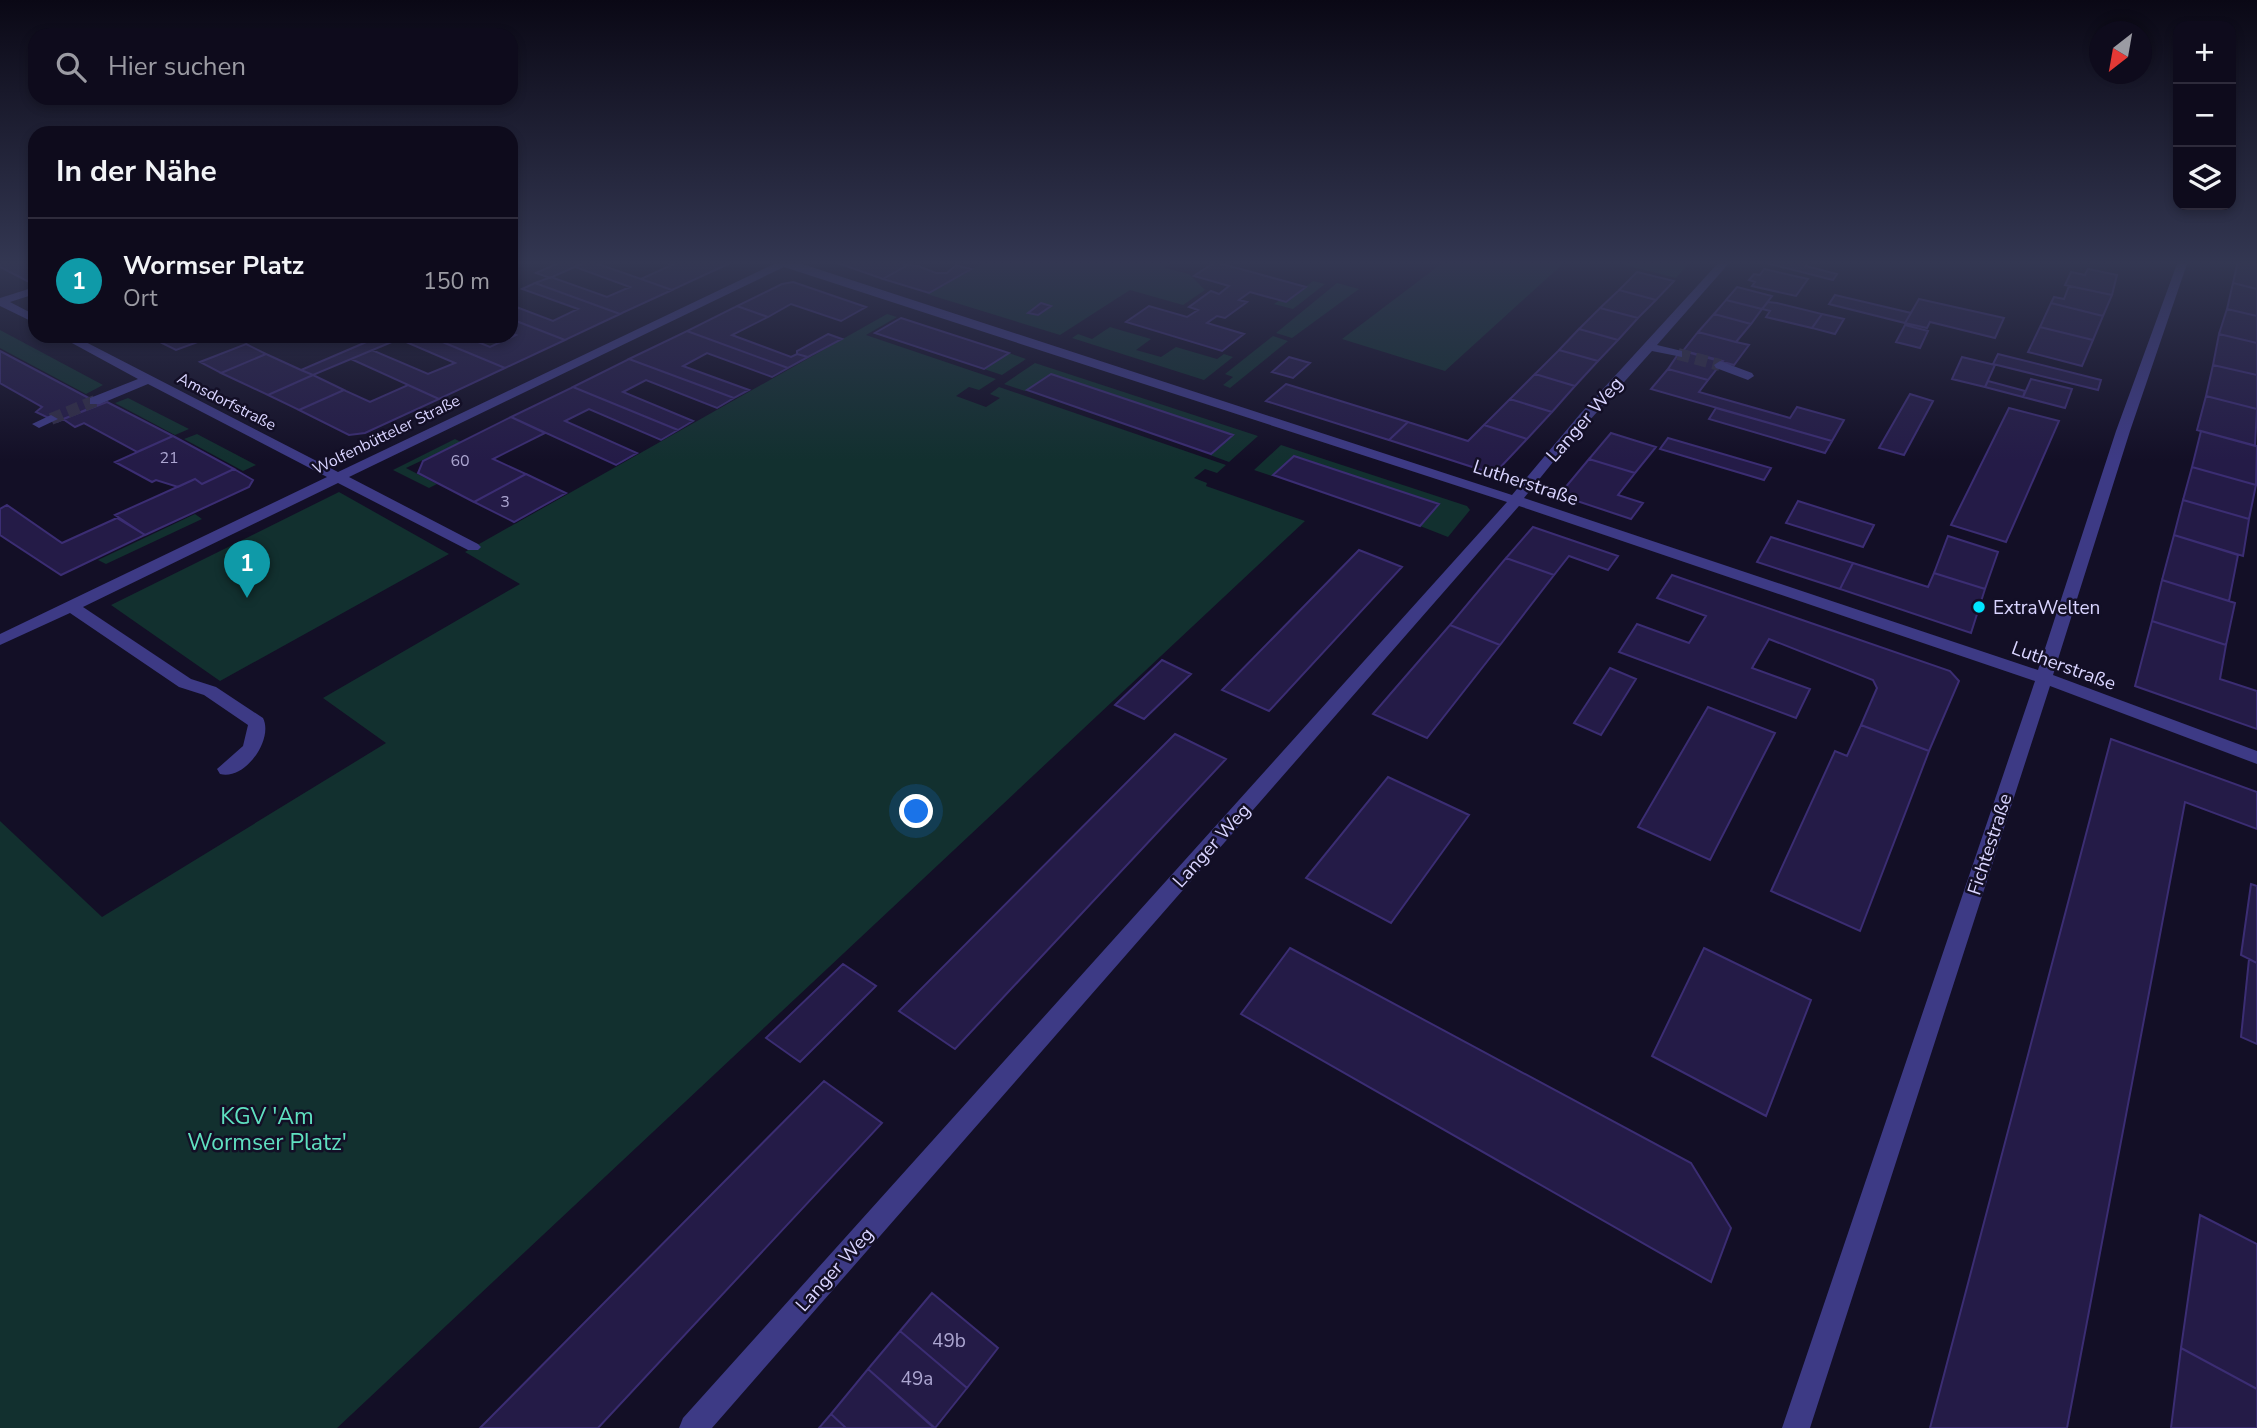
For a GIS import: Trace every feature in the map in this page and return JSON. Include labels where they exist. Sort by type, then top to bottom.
[{"type":"street","name":"Wolfenbütteler Straße","points":[[0,640],[647,328]]},
{"type":"street","name":"Lutherstraße","points":[[985,328],[1515,500],[2044,678],[2257,758]]},
{"type":"street","name":"Langer Weg","points":[[693,1428],[1665,328]]},
{"type":"street","name":"Fichtestraße","points":[[1796,1428],[2123,431],[2159,328]]},
{"type":"street","name":"Amsdorfstraße","points":[[79,343],[473,547]]},
{"type":"street","points":[[1648,346],[1678,354]]},
{"type":"street","points":[[1720,365],[1748,376]]},
{"type":"street","points":[[95,401],[148,379]]},
{"type":"street","points":[[71,606],[185,683],[210,691],[257,722],[258,738],[245,756],[226,769]]},
{"type":"green space","name":"KGV 'Am Wormser Platz'","points":[[863,328],[879,328],[866,335],[996,379],[979,390],[969,387],[956,396],[986,407],[1000,398],[990,394],[999,387],[1226,465],[1217,473],[1205,469],[1194,478],[1207,483],[1206,486],[1305,521],[337,1428],[0,1428],[0,821],[102,917],[386,743],[323,698],[520,584],[465,552]]},
{"type":"green space","points":[[1036,328],[1071,328],[1060,335]]},
{"type":"green space","points":[[1112,328],[1151,339],[1136,350],[1161,357],[1176,347],[1217,359],[1224,354],[1233,357],[1204,380],[1072,338],[1078,334],[1092,339]]},
{"type":"green space","points":[[1283,328],[1306,328],[1292,338],[1276,333]]},
{"type":"green space","points":[[1357,328],[1493,328],[1445,371],[1342,339]]},
{"type":"green space","points":[[0,330],[103,385],[86,394],[0,348]]},
{"type":"green space","points":[[1273,336],[1288,341],[1230,388],[1223,385],[1233,377],[1225,374]]},
{"type":"green space","points":[[1009,353],[1026,359],[1002,375],[984,369]]},
{"type":"green space","points":[[1035,363],[1258,436],[1229,462],[1210,455],[1232,435],[1051,374],[1025,391],[1004,384]]},
{"type":"green space","points":[[128,398],[189,429],[175,435],[115,403]]},
{"type":"green space","points":[[197,434],[256,465],[243,471],[184,439]]},
{"type":"green space","points":[[455,439],[461,442],[406,468],[437,484],[429,488],[393,470]]},
{"type":"green space","points":[[1281,445],[1467,506],[1470,510],[1448,537],[1420,526],[1438,504],[1294,456],[1272,476],[1254,470]]},
{"type":"green space","points":[[339,492],[449,554],[220,681],[111,605]]},
{"type":"green space","points":[[195,514],[202,519],[106,564],[98,560]]},
{"type":"building","points":[[518,328],[533,328],[565,340],[505,368],[445,343],[480,343],[490,347],[499,343],[518,343]]},
{"type":"building","points":[[533,328],[591,328],[565,340]]},
{"type":"building","points":[[694,328],[747,328],[732,335],[791,357],[797,354],[808,357],[788,368],[687,331]]},
{"type":"building","points":[[884,328],[931,328],[1009,353],[984,369],[875,333]]},
{"type":"building","points":[[1145,328],[1223,328],[1244,334],[1222,351]]},
{"type":"building","points":[[1580,328],[1629,328],[1618,340]]},
{"type":"building","points":[[1702,328],[1748,328],[1736,342],[1698,332]]},
{"type":"building","points":[[1812,328],[1839,328],[1835,334]]},
{"type":"building","points":[[1904,328],[1928,331],[1920,348],[1896,342]]},
{"type":"building","points":[[1953,328],[2000,328],[1995,338]]},
{"type":"building","points":[[2040,328],[2093,340],[2082,366],[2028,352]]},
{"type":"building","points":[[2043,328],[2098,328],[2093,340]]},
{"type":"building","points":[[2221,328],[2257,328],[2257,343],[2219,334]]},
{"type":"building","points":[[1579,329],[1618,340],[1598,361],[1559,350]]},
{"type":"building","points":[[687,331],[788,368],[772,377],[707,353],[683,366],[749,390],[734,398],[629,359]]},
{"type":"building","points":[[1698,332],[1749,345],[1734,365],[1683,351]]},
{"type":"building","points":[[828,334],[842,339],[808,357],[797,354],[797,351]]},
{"type":"building","points":[[2219,334],[2257,343],[2257,375],[2213,365]]},
{"type":"building","points":[[162,343],[195,343],[176,350]]},
{"type":"building","points":[[364,343],[389,343],[313,375],[301,370]]},
{"type":"building","points":[[408,343],[445,343],[505,368],[439,399],[351,359],[372,350],[428,374],[455,363]]},
{"type":"building","points":[[246,344],[266,354],[221,373],[200,362]]},
{"type":"building","points":[[1559,350],[1598,361],[1575,386],[1535,374]]},
{"type":"building","points":[[1681,350],[1723,361],[1708,380],[1668,369]]},
{"type":"building","points":[[0,351],[100,404],[57,422],[36,412],[42,407],[0,383]]},
{"type":"building","points":[[266,354],[313,375],[268,395],[221,373]]},
{"type":"building","points":[[1998,354],[2101,380],[2098,390],[1993,364]]},
{"type":"building","points":[[1289,357],[1310,363],[1293,378],[1272,372]]},
{"type":"building","points":[[1962,357],[1995,365],[1985,387],[1952,379]]},
{"type":"building","points":[[629,359],[734,398],[717,408],[646,380],[623,392],[693,421],[678,430],[573,387]]},
{"type":"building","points":[[2213,365],[2257,375],[2257,409],[2206,396]]},
{"type":"building","points":[[1668,369],[1708,380],[1699,392],[1790,418],[1797,407],[1844,420],[1832,441],[1651,389]]},
{"type":"building","points":[[1051,374],[1233,435],[1211,454],[1027,390]]},
{"type":"building","points":[[1535,374],[1575,386],[1552,412],[1510,399]]},
{"type":"building","points":[[313,375],[344,390],[299,410],[268,395]]},
{"type":"building","points":[[2031,379],[2072,389],[2065,408],[2023,397]]},
{"type":"building","points":[[1988,381],[2025,391],[2023,397],[1985,387]]},
{"type":"building","points":[[1286,384],[1408,422],[1389,440],[1266,401]]},
{"type":"building","points":[[408,385],[439,399],[365,433],[349,435],[299,410],[344,390],[370,402]]},
{"type":"building","points":[[573,387],[678,430],[661,440],[589,409],[565,421],[637,453],[616,465],[511,417]]},
{"type":"building","points":[[1910,394],[1933,401],[1904,455],[1879,448]]},
{"type":"building","points":[[2206,396],[2257,409],[2255,446],[2197,430]]},
{"type":"building","points":[[1510,399],[1552,412],[1527,439],[1484,425]]},
{"type":"building","points":[[107,402],[173,436],[137,452],[84,423],[75,427],[63,419]]},
{"type":"building","points":[[1716,408],[1832,441],[1825,453],[1709,419]]},
{"type":"building","points":[[2009,408],[2059,421],[2006,542],[1951,525]]},
{"type":"building","points":[[511,417],[545,433],[493,459],[526,474],[474,502],[418,473],[423,461]]},
{"type":"building","points":[[1408,422],[1468,441],[1484,425],[1527,439],[1494,474],[1389,440]]},
{"type":"building","points":[[2201,431],[2257,446],[2256,485],[2192,467]]},
{"type":"building","points":[[1611,433],[1656,447],[1635,473],[1589,459]]},
{"type":"building","points":[[173,436],[234,469],[202,484],[195,479],[178,487],[156,480],[152,482],[115,462]]},
{"type":"building","points":[[1668,438],[1771,468],[1764,480],[1660,449]]},
{"type":"building","points":[[1294,456],[1439,504],[1420,526],[1273,475]]},
{"type":"building","points":[[1589,459],[1635,473],[1618,495],[1643,503],[1631,519],[1559,495]]},
{"type":"building","points":[[2192,467],[2256,485],[2249,519],[2183,500]]},
{"type":"building","points":[[234,469],[253,480],[249,487],[145,535],[115,515],[195,479],[202,484]]},
{"type":"building","points":[[526,474],[566,493],[514,522],[474,502]]},
{"type":"building","points":[[2183,500],[2249,519],[2243,556],[2174,535]]},
{"type":"building","points":[[1798,501],[1874,525],[1863,547],[1786,523]]},
{"type":"building","points":[[7,505],[62,543],[117,518],[145,535],[61,575],[0,535],[0,509]]},
{"type":"building","points":[[1533,527],[1618,556],[1608,570],[1569,556],[1554,575],[1506,558]]},
{"type":"building","points":[[2174,535],[2238,555],[2229,601],[2162,580]]},
{"type":"building","points":[[1948,536],[1998,552],[1985,589],[1934,573]]},
{"type":"building","points":[[1771,537],[1853,563],[1840,589],[1757,562]]},
{"type":"building","points":[[1359,550],[1402,567],[1269,711],[1222,690]]},
{"type":"building","points":[[1506,558],[1554,575],[1500,645],[1450,625]]},
{"type":"building","points":[[1853,563],[1928,587],[1934,573],[1985,589],[1971,633],[1840,589]]},
{"type":"building","points":[[1672,575],[1950,671],[1959,681],[1929,751],[1861,725],[1877,688],[1873,680],[1769,639],[1752,668],[1810,689],[1796,718],[1619,652],[1637,624],[1689,643],[1706,616],[1657,598]]},
{"type":"building","points":[[2162,580],[2235,603],[2226,645],[2152,621]]},
{"type":"building","points":[[2152,621],[2226,645],[2220,679],[2257,691],[2257,729],[2135,686]]},
{"type":"building","points":[[1450,625],[1500,645],[1427,738],[1373,714]]},
{"type":"building","points":[[1162,660],[1191,674],[1144,719],[1115,705]]},
{"type":"building","points":[[1610,668],[1636,679],[1601,735],[1574,723]]},
{"type":"building","points":[[1708,707],[1775,733],[1710,860],[1638,827]]},
{"type":"building","points":[[1861,725],[1929,751],[1860,931],[1771,891],[1835,751],[1847,756]]},
{"type":"building","points":[[1175,734],[1226,759],[955,1049],[899,1011]]},
{"type":"building","points":[[2111,739],[2257,792],[2257,829],[2185,802],[2067,1428],[1930,1428]]},
{"type":"building","points":[[1388,777],[1469,815],[1391,923],[1306,878]]},
{"type":"building","points":[[2251,884],[2257,886],[2257,963],[2241,955]]},
{"type":"building","points":[[1290,948],[1691,1163],[1731,1228],[1711,1282],[1241,1014]]},
{"type":"building","points":[[1704,948],[1811,1000],[1766,1116],[1652,1056]]},
{"type":"building","points":[[2249,959],[2257,963],[2257,1044],[2241,1037]]},
{"type":"building","points":[[843,964],[876,986],[800,1062],[766,1038]]},
{"type":"building","points":[[824,1081],[882,1123],[598,1428],[480,1428]]},
{"type":"building","points":[[2200,1215],[2257,1244],[2257,1389],[2181,1348]]},
{"type":"building","points":[[932,1293],[998,1348],[967,1388],[900,1331]]},
{"type":"building","points":[[900,1331],[967,1388],[935,1428],[868,1369]]},
{"type":"building","points":[[2181,1348],[2257,1389],[2257,1428],[2171,1428]]},
{"type":"building","points":[[868,1369],[934,1428],[846,1428],[831,1414]]},
{"type":"building","points":[[831,1414],[846,1428],[819,1428]]},
{"type":"tunnel","points":[[1678,354],[1720,365]]},
{"type":"tunnel","points":[[51,419],[95,401]]},
{"type":"place","name":"Wormser Platz","points":[[247,598]]},
{"type":"place","name":"ExtraWelten","points":[[1979,607]]}]
